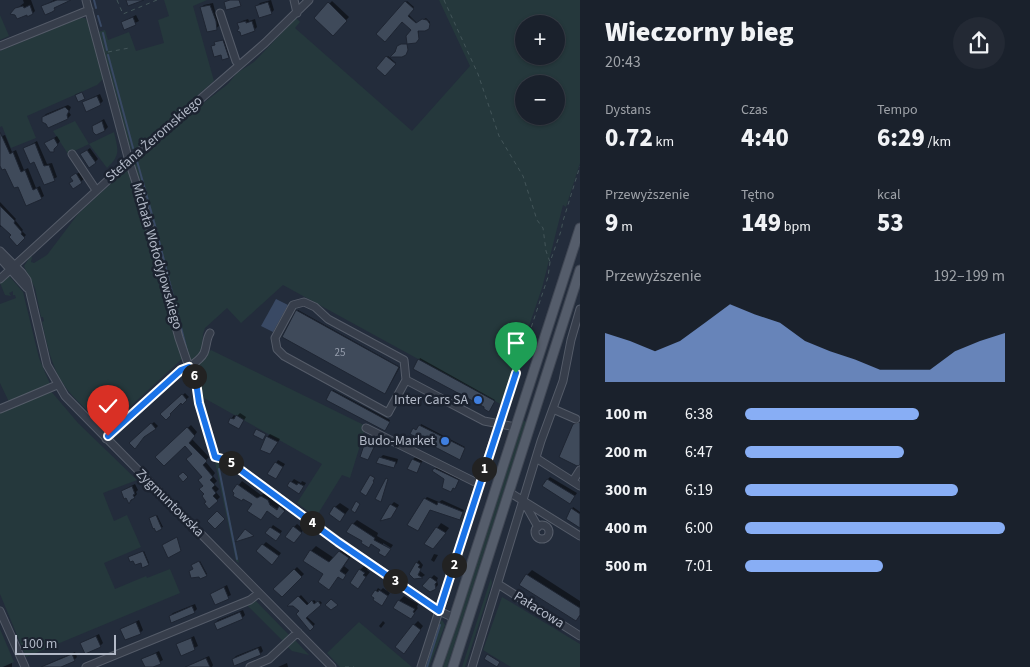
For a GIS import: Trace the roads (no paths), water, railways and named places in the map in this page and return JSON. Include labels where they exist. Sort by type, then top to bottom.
[{"type":"main road","points":[[437,667],[580,228]]},
{"type":"main road","points":[[453,667],[580,270]]},
{"type":"street","name":"Michała Wołodyjowskiego","points":[[86,0],[128,161],[144,207],[180,338],[196,382],[199,403],[215,457],[227,460],[336,545],[439,611]]},
{"type":"street","points":[[294,0],[296,13]]},
{"type":"street","name":"Stefana Żeromskiego","points":[[0,279],[128,161],[240,65],[309,0]]},
{"type":"street","points":[[0,46],[89,10]]},
{"type":"street","points":[[220,13],[236,61],[240,65]]},
{"type":"street","points":[[72,154],[96,190]]},
{"type":"street","points":[[0,251],[13,267]]},
{"type":"street","points":[[0,258],[13,267]]},
{"type":"street","name":"Zygmuntowska","points":[[13,267],[25,276],[44,354],[57,385],[65,396],[332,667]]},
{"type":"street","points":[[308,302],[328,319],[404,360],[406,380],[388,413],[284,356],[277,349],[275,338],[293,305],[308,302]]},
{"type":"street","points":[[472,667],[536,458],[563,381],[571,340],[580,309]]},
{"type":"street","points":[[106,439],[181,370],[200,359],[210,333]]},
{"type":"street","points":[[406,380],[484,421],[516,427]]},
{"type":"street","points":[[0,409],[57,385]]},
{"type":"street","points":[[553,409],[576,419]]},
{"type":"street","points":[[421,667],[499,424]]},
{"type":"street","points":[[366,428],[479,484]]},
{"type":"street","points":[[536,458],[580,486]]},
{"type":"street","points":[[573,481],[580,470]]},
{"type":"street","points":[[509,492],[580,536]]},
{"type":"street","points":[[524,501],[538,527]]},
{"type":"street","name":"Pałacowa","points":[[498,584],[580,636]]},
{"type":"street","points":[[86,667],[250,600],[259,593]]},
{"type":"street","points":[[0,611],[25,667]]},
{"type":"street","points":[[439,611],[454,618]]},
{"type":"street","points":[[250,667],[269,659],[298,632]]},
{"type":"water","points":[[276,299],[288,305],[273,332],[261,326]]},
{"type":"waterway","points":[[94,0],[96,8]]},
{"type":"waterway","points":[[98,16],[101,26]]},
{"type":"waterway","points":[[103,33],[107,50]]},
{"type":"waterway","points":[[108,55],[133,148]]},
{"type":"waterway","points":[[137,161],[187,351]]},
{"type":"waterway","points":[[201,395],[209,425]]},
{"type":"waterway","points":[[219,469],[237,559]]},
{"type":"waterway","points":[[427,667],[440,625]]},
{"type":"place","name":"Inter Cars SA","points":[[478,400]]},
{"type":"place","name":"Budo-Market","points":[[445,441]]}]
